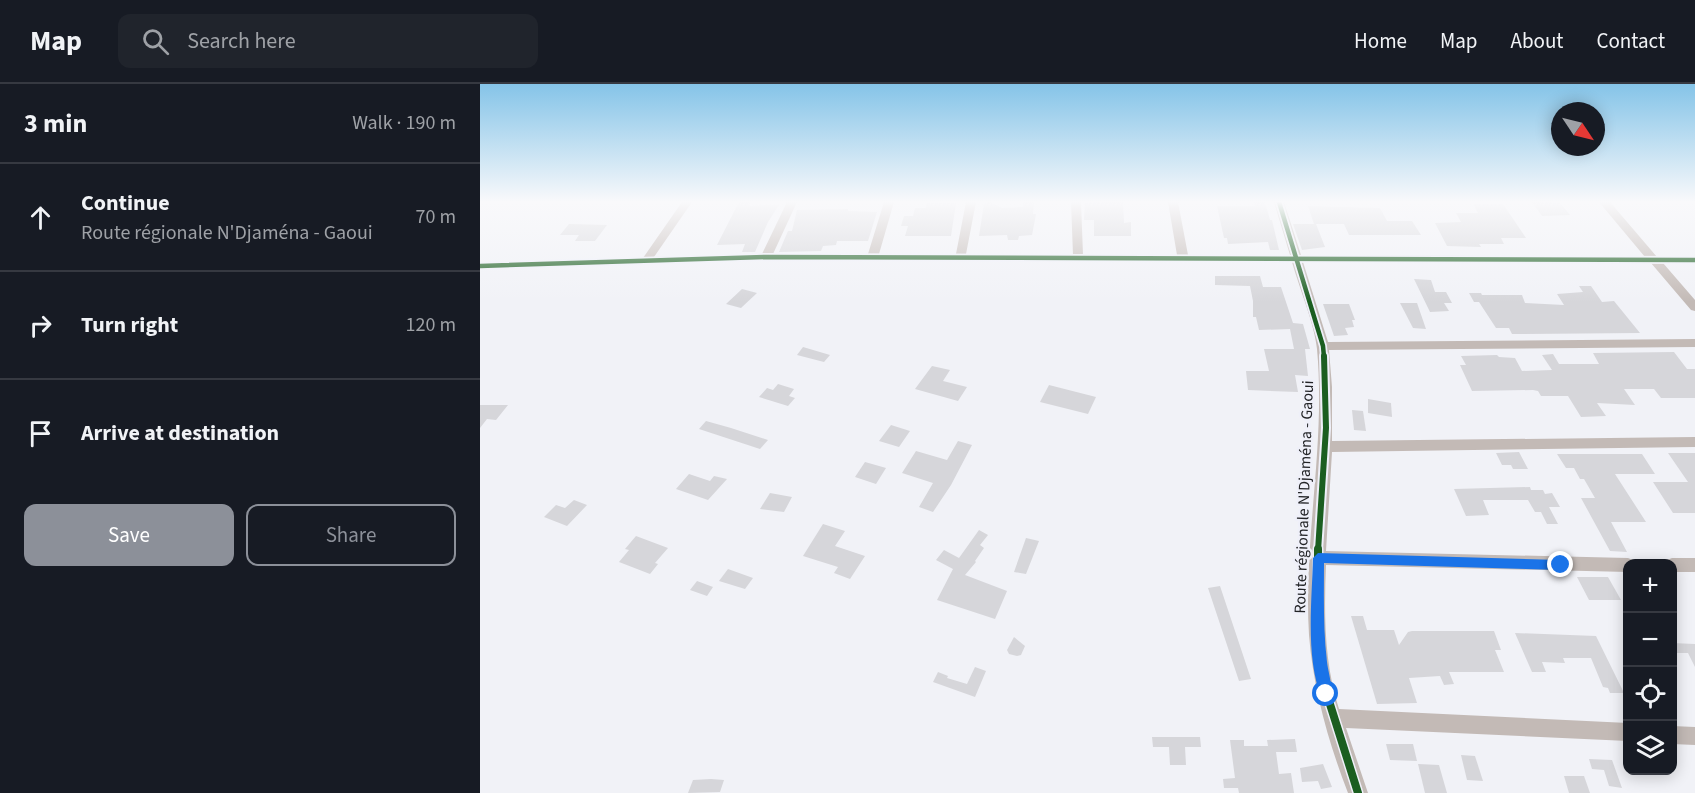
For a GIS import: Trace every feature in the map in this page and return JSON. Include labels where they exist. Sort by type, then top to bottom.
[{"type":"street","points":[[646,261],[664,235]]},
{"type":"street","points":[[766,257],[776,235]]},
{"type":"street","points":[[872,258],[879,235]]},
{"type":"street","points":[[960,259],[964,235]]},
{"type":"street","points":[[1077,235],[1078,258]]},
{"type":"street","points":[[1179,235],[1183,258]]},
{"type":"street","name":"Route régionale N'Djaména - Gaoui","points":[[1290,235],[1323,346],[1326,371],[1326,447],[1317,595],[1322,676],[1358,793]]},
{"type":"street","points":[[1633,235],[1695,307]]},
{"type":"street","points":[[480,266],[766,257],[1695,260]]},
{"type":"street","points":[[1323,346],[1695,343]]},
{"type":"street","points":[[1326,447],[1695,442]]},
{"type":"street","points":[[1318,558],[1623,565]]},
{"type":"street","points":[[1677,565],[1695,565]]},
{"type":"street","points":[[1334,718],[1623,732]]},
{"type":"street","points":[[1677,735],[1695,736]]},
{"type":"building","points":[[579,235],[599,235],[595,241],[575,241]]},
{"type":"building","points":[[722,235],[762,235],[755,252],[742,252],[745,244],[717,245]]},
{"type":"building","points":[[786,235],[870,235],[868,241],[837,241],[836,245],[823,246],[821,251],[779,252]]},
{"type":"building","points":[[905,235],[951,235],[951,236]]},
{"type":"building","points":[[1007,235],[1031,235],[1019,236],[1018,240],[1008,240]]},
{"type":"building","points":[[1094,235],[1131,235],[1131,236]]},
{"type":"building","points":[[1223,235],[1276,235],[1279,250],[1270,250],[1268,242],[1228,244],[1227,238],[1224,238]]},
{"type":"building","points":[[1297,235],[1320,235],[1325,247],[1302,250]]},
{"type":"building","points":[[1441,235],[1524,235],[1526,238],[1501,238],[1504,244],[1479,244],[1481,247],[1447,246]]},
{"type":"building","points":[[1215,276],[1260,276],[1263,287],[1281,287],[1293,323],[1303,324],[1310,349],[1305,349],[1308,376],[1295,375],[1298,392],[1248,390],[1246,371],[1269,371],[1264,349],[1294,349],[1290,329],[1259,330],[1256,317],[1253,317],[1250,286],[1215,285]]},
{"type":"building","points":[[1414,279],[1431,280],[1435,292],[1446,292],[1452,303],[1444,303],[1449,311],[1430,312]]},
{"type":"building","points":[[1579,286],[1591,286],[1602,302],[1614,301],[1640,333],[1512,334],[1509,328],[1496,328],[1479,302],[1474,302],[1469,293],[1522,295],[1525,303],[1564,305],[1557,294],[1583,292]]},
{"type":"building","points":[[742,289],[757,293],[741,308],[726,304]]},
{"type":"building","points":[[1400,303],[1417,303],[1426,329],[1413,328]]},
{"type":"building","points":[[1323,304],[1349,304],[1355,320],[1352,320],[1354,327],[1345,328],[1348,335],[1334,336]]},
{"type":"building","points":[[803,347],[830,355],[824,362],[797,355]]},
{"type":"building","points":[[1674,352],[1687,369],[1695,369],[1695,398],[1661,398],[1654,389],[1624,389],[1635,405],[1597,403],[1606,416],[1581,417],[1568,396],[1541,396],[1538,391],[1533,390],[1472,391],[1460,365],[1466,365],[1461,356],[1497,355],[1515,358],[1522,371],[1552,370],[1542,355],[1553,354],[1559,364],[1599,364],[1593,353]]},
{"type":"building","points":[[932,366],[950,370],[943,381],[967,387],[958,401],[915,389]]},
{"type":"building","points":[[778,384],[794,389],[789,396],[795,398],[788,406],[759,397],[767,388],[773,390]]},
{"type":"building","points":[[1049,385],[1096,397],[1088,414],[1040,402]]},
{"type":"building","points":[[1368,399],[1391,403],[1392,417],[1368,413]]},
{"type":"building","points":[[480,405],[508,405],[496,420],[487,419],[480,428]]},
{"type":"building","points":[[1352,410],[1363,411],[1366,431],[1354,430]]},
{"type":"building","points":[[706,421],[768,440],[760,449],[699,429]]},
{"type":"building","points":[[891,425],[910,431],[899,447],[879,441]]},
{"type":"building","points":[[958,441],[972,445],[951,485],[933,512],[919,507],[933,483],[902,473],[916,451],[947,460]]},
{"type":"building","points":[[1519,452],[1528,469],[1513,469],[1511,465],[1502,465],[1496,453]]},
{"type":"building","points":[[1668,453],[1695,453],[1695,513],[1673,513],[1653,482],[1688,482]]},
{"type":"building","points":[[1557,454],[1642,454],[1655,474],[1615,474],[1646,522],[1611,522],[1627,552],[1610,551],[1581,498],[1595,498],[1584,479],[1580,479],[1574,468],[1566,468]]},
{"type":"building","points":[[865,462],[886,468],[876,484],[855,477]]},
{"type":"building","points":[[689,474],[710,481],[714,476],[727,479],[708,500],[676,489]]},
{"type":"building","points":[[1530,487],[1531,490],[1543,490],[1545,494],[1552,493],[1560,507],[1549,507],[1558,524],[1547,524],[1541,512],[1535,512],[1528,500],[1483,500],[1489,515],[1466,516],[1454,489]]},
{"type":"building","points":[[770,493],[792,497],[784,512],[760,509]]},
{"type":"building","points":[[574,500],[587,505],[567,526],[544,517],[556,505],[565,508]]},
{"type":"building","points":[[823,524],[845,531],[835,546],[865,556],[850,579],[834,573],[838,567],[803,556]]},
{"type":"building","points":[[979,530],[988,535],[980,545],[984,548],[965,575],[1007,591],[995,619],[937,600],[953,569],[936,560],[944,550],[959,558]]},
{"type":"building","points":[[636,536],[668,548],[655,563],[658,564],[650,574],[619,562],[629,550],[625,549]]},
{"type":"building","points":[[1026,538],[1039,541],[1026,574],[1014,572]]},
{"type":"building","points":[[728,569],[753,578],[745,589],[719,581]]},
{"type":"building","points":[[1577,577],[1608,577],[1621,600],[1589,600]]},
{"type":"building","points":[[697,581],[713,587],[707,596],[690,590]]},
{"type":"building","points":[[1220,586],[1251,679],[1239,681],[1208,588]]},
{"type":"building","points":[[1351,616],[1363,616],[1367,630],[1394,630],[1399,645],[1408,632],[1412,631],[1494,631],[1501,650],[1495,650],[1504,672],[1449,672],[1454,684],[1444,685],[1440,676],[1409,678],[1417,703],[1377,704]]},
{"type":"building","points":[[1515,633],[1596,636],[1623,693],[1610,693],[1608,688],[1603,687],[1591,658],[1563,658],[1565,663],[1542,662],[1546,672],[1532,672]]},
{"type":"building","points":[[1014,637],[1025,646],[1021,655],[1009,654],[1007,650]]},
{"type":"building","points":[[1677,643],[1695,644],[1695,667],[1688,653],[1677,653]]},
{"type":"building","points":[[975,667],[986,671],[975,697],[933,682],[938,672],[948,676],[947,678],[967,684]]},
{"type":"building","points":[[1152,737],[1200,737],[1201,747],[1185,747],[1186,765],[1170,765],[1169,747],[1153,747]]},
{"type":"building","points":[[1295,739],[1297,752],[1276,752],[1279,774],[1291,773],[1294,793],[1239,793],[1238,788],[1224,788],[1223,779],[1235,778],[1230,740],[1244,740],[1244,746],[1268,746],[1267,740]]},
{"type":"building","points":[[1386,744],[1413,744],[1417,761],[1390,760]]},
{"type":"building","points":[[1461,755],[1475,756],[1483,781],[1467,780]]},
{"type":"building","points":[[1589,759],[1612,760],[1622,788],[1609,786],[1604,770],[1592,769]]},
{"type":"building","points":[[1323,764],[1332,787],[1321,789],[1318,781],[1302,782],[1300,768]]},
{"type":"building","points":[[1418,764],[1439,765],[1447,793],[1425,793]]},
{"type":"building","points":[[1564,776],[1584,776],[1590,793],[1569,793]]},
{"type":"building","points":[[693,780],[724,780],[720,792],[688,793]]},
{"type":"cycle path","points":[[1289,235],[1323,346],[1326,428],[1317,593],[1322,675],[1326,695],[1358,793]]},
{"type":"cycle path","points":[[480,266],[766,257],[1695,260]]},
{"type":"route","points":[[1326,694],[1318,634],[1318,558],[1561,565]]}]
